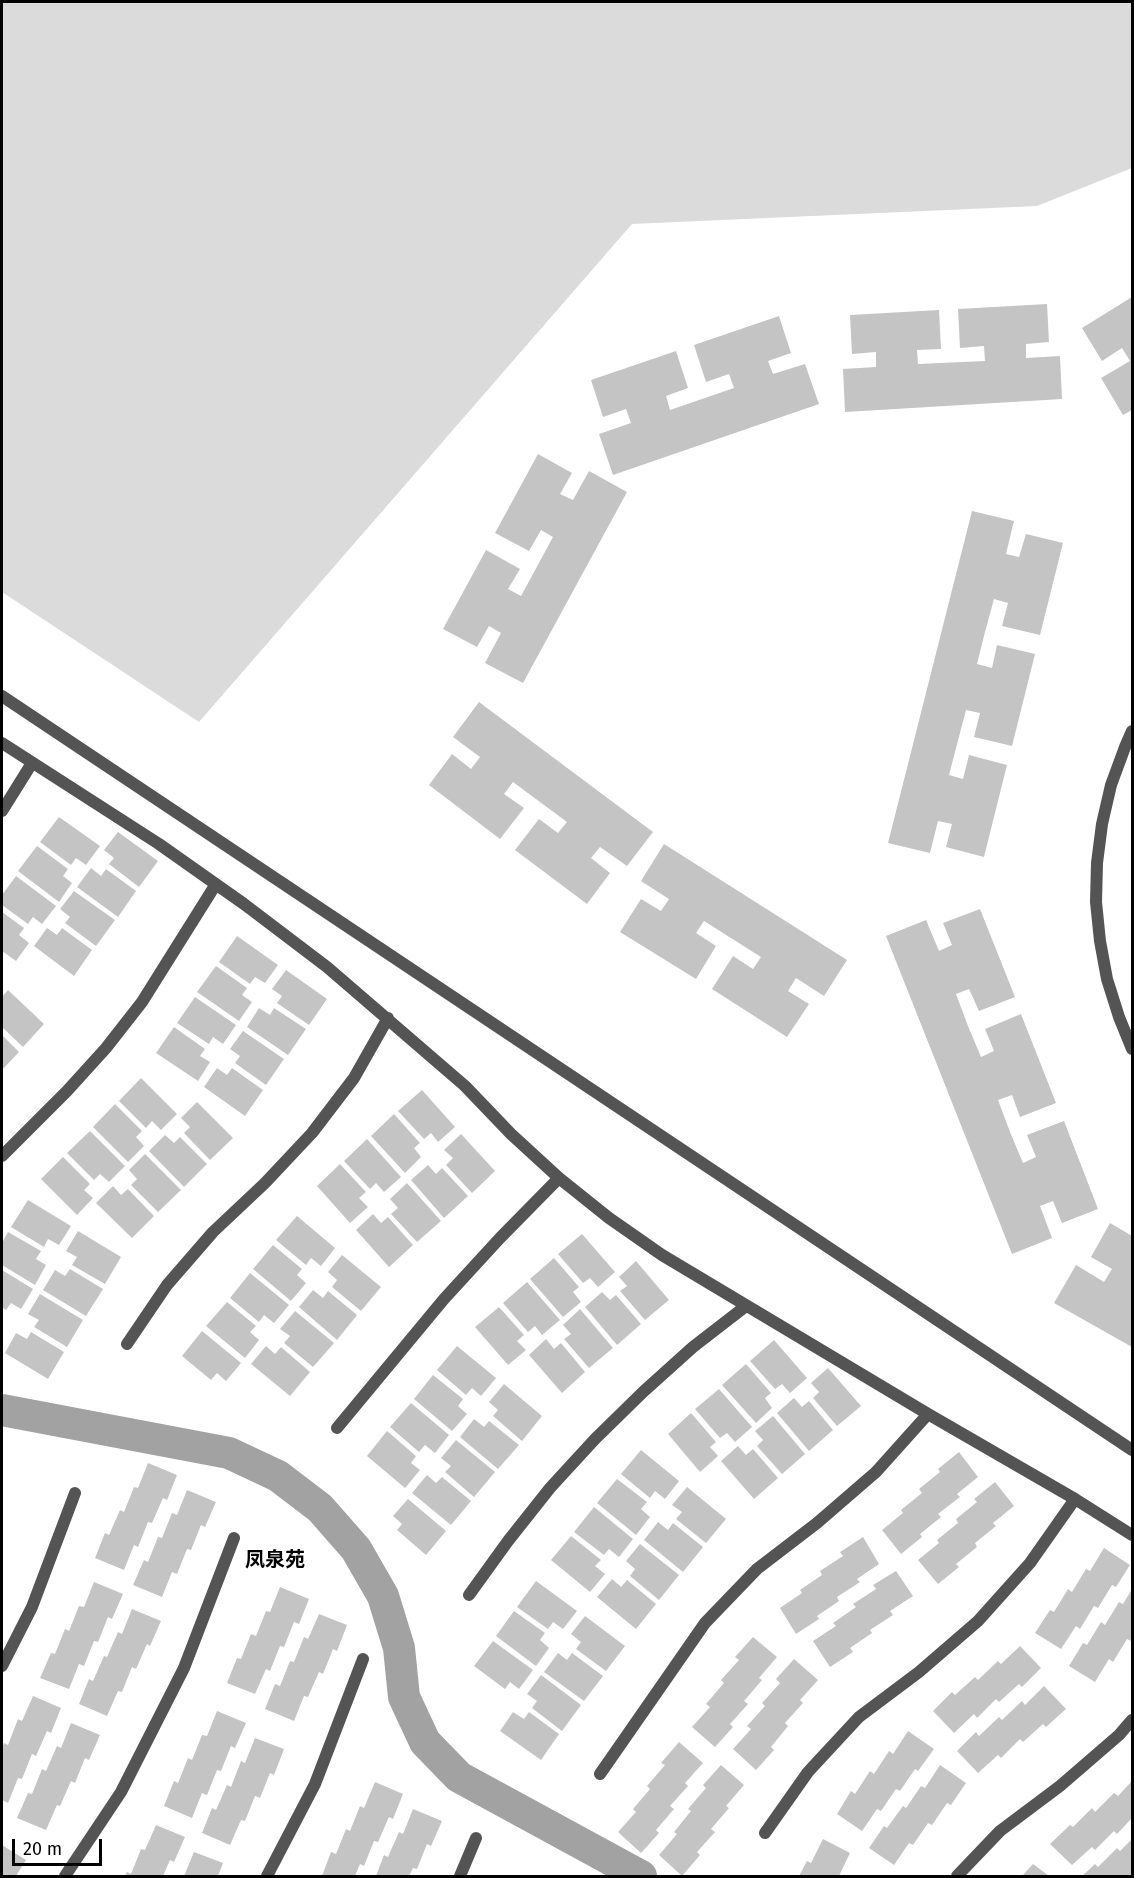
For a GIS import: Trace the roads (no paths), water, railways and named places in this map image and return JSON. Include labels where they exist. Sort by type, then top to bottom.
[{"type":"street","points":[[2,696],[1132,1450]]},
{"type":"street","points":[[1132,731],[1111,785],[1102,824],[1097,863],[1096,902],[1107,979],[1132,1049]]},
{"type":"street","points":[[2,743],[159,844],[327,967],[465,1086],[511,1134],[559,1178],[609,1218],[662,1255],[746,1306],[1075,1498],[1132,1535]]},
{"type":"street","points":[[2,811],[32,763]]},
{"type":"street","points":[[2,1156],[106,1048],[142,1002],[216,884]]},
{"type":"street","points":[[127,1344],[167,1285],[213,1232],[265,1183],[312,1133],[354,1078],[388,1018]]},
{"type":"street","points":[[338,1428],[444,1299],[559,1178]]},
{"type":"street","points":[[469,1595],[550,1488],[595,1439],[693,1347],[746,1306]]},
{"type":"street","points":[[600,1774],[705,1623],[757,1569],[817,1523],[876,1472],[928,1414]]},
{"type":"street","points":[[2,1666],[32,1607],[75,1492]]},
{"type":"street","points":[[765,1833],[807,1772],[859,1717],[919,1672],[978,1621],[1030,1563],[1075,1498]]},
{"type":"street","points":[[65,1876],[121,1792],[184,1668],[234,1538]]},
{"type":"street","points":[[267,1876],[315,1784],[363,1659]]},
{"type":"street","points":[[957,1876],[1000,1831],[1060,1786],[1119,1735],[1132,1720]]},
{"type":"street","points":[[459,1876],[476,1838]]},
{"type":"waterway","points":[[2,1410],[229,1453],[278,1476],[320,1508],[356,1549],[383,1596],[399,1648],[404,1697],[425,1742],[459,1777],[641,1876]]},
{"type":"district","name":"凤泉苑","points":[[275,1560]]}]
